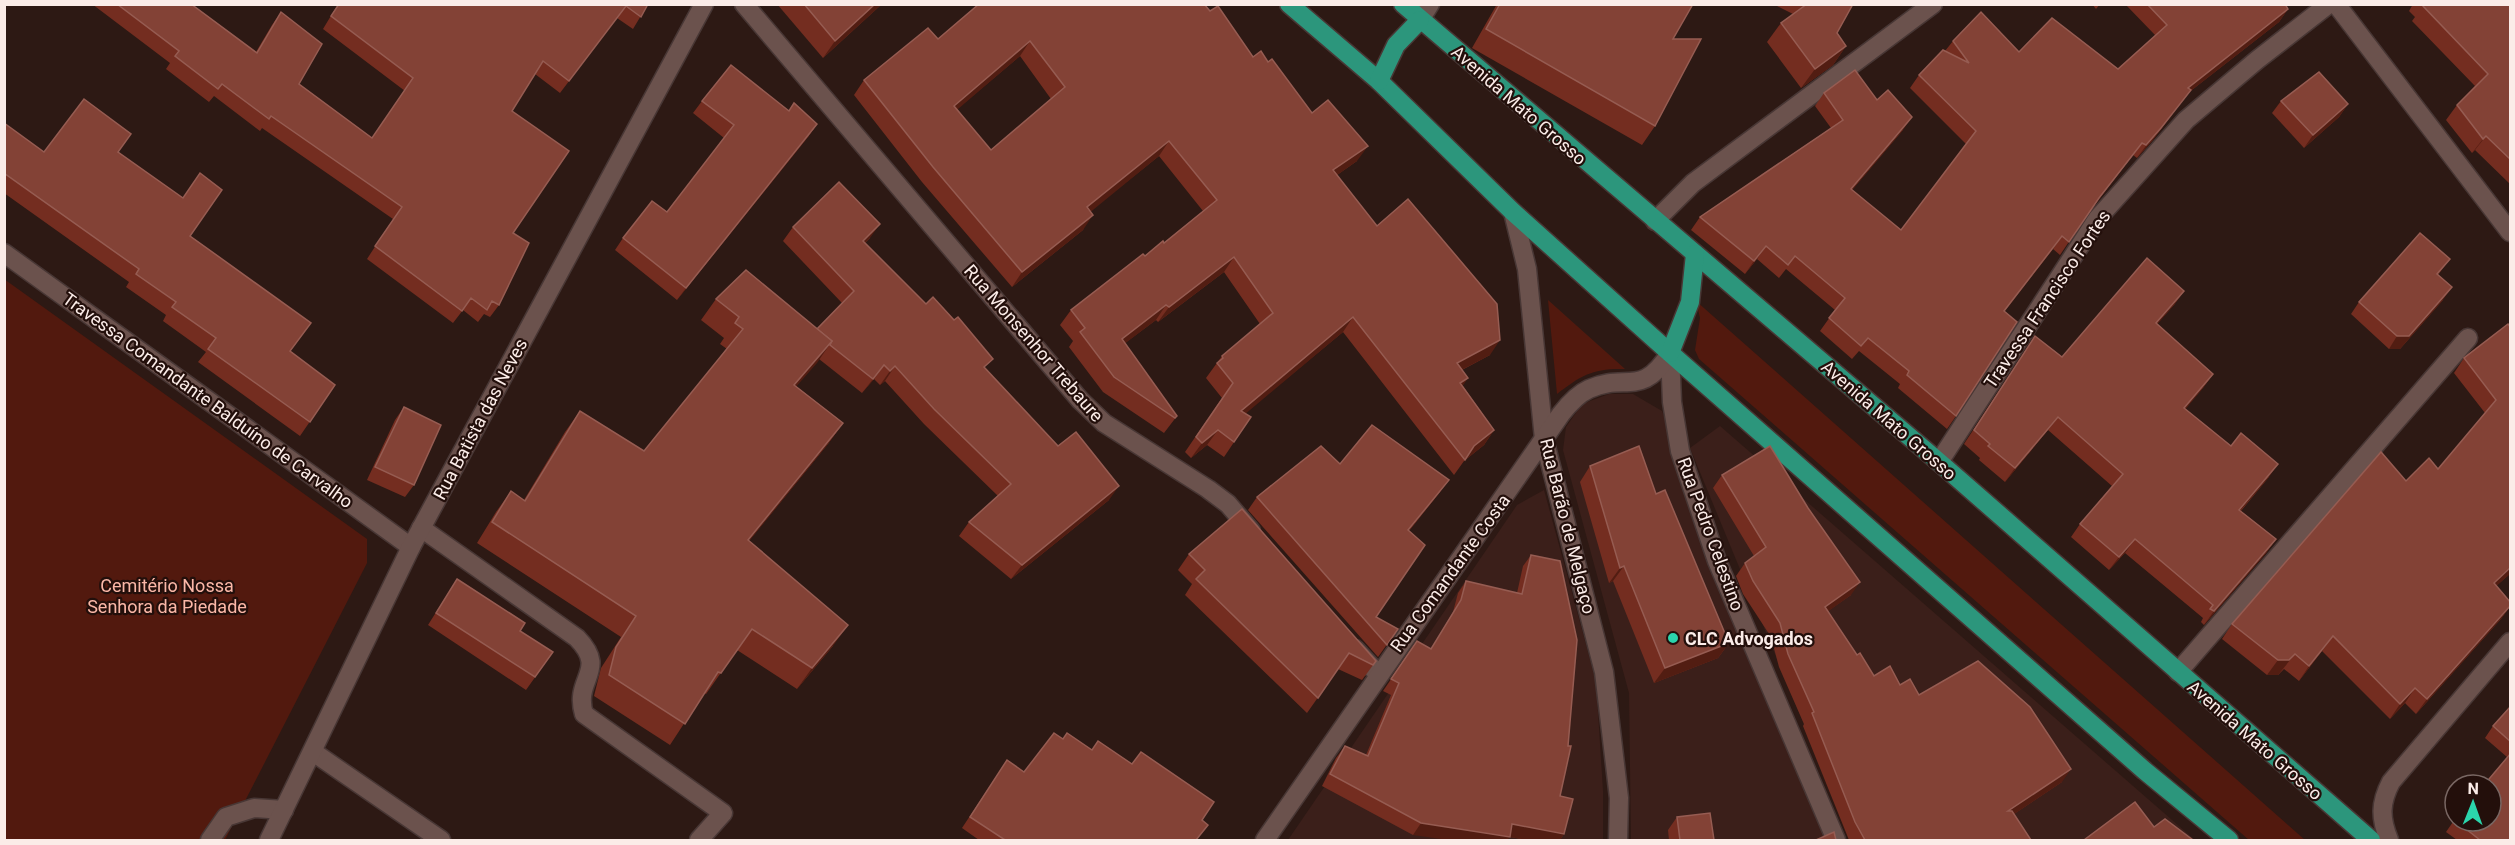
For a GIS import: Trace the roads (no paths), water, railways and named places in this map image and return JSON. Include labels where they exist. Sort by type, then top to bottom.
[{"type":"main road","points":[[1289,4],[1379,81],[1513,212],[1670,353],[2145,771],[2229,840]]},
{"type":"main road","name":"Avenida Mato Grosso","points":[[1403,4],[1425,12],[1655,221],[1939,462],[2371,840]]},
{"type":"main road","points":[[1379,81],[1396,45],[1425,12]]},
{"type":"main road","points":[[1670,353],[1690,302],[1695,254]]},
{"type":"street","name":"Rua Batista das Neves","points":[[269,840],[411,547],[704,4]]},
{"type":"street","name":"Rua Monsenhor Trebaure","points":[[744,4],[1080,400],[1104,423],[1228,504],[1264,545]]},
{"type":"street","points":[[1655,221],[1693,183],[1933,4]]},
{"type":"street","name":"Travessa Francisco Fortes","points":[[1939,462],[2098,218],[2186,120],[2257,60],[2330,4]]},
{"type":"street","points":[[2336,4],[2511,232]]},
{"type":"street","name":"Rua Barão de Melgaço","points":[[1513,212],[1527,269],[1544,439],[1604,672],[1619,798],[1618,840]]},
{"type":"street","name":"Travessa Comandante Balduíno de Carvalho","points":[[4,253],[411,547]]},
{"type":"street","points":[[2178,672],[2468,338]]},
{"type":"street","name":"Rua Comandante Costa","points":[[1265,840],[1378,674],[1569,405],[1588,389],[1612,383],[1636,382],[1652,376],[1670,353]]},
{"type":"street","name":"Rua Pedro Celestino","points":[[1670,353],[1674,413],[1680,451],[1710,539],[1836,840]]},
{"type":"street","points":[[421,528],[577,638],[587,649],[592,662],[580,703],[584,714],[723,813],[699,840]]},
{"type":"street","points":[[1340,631],[1378,674]]},
{"type":"street","points":[[2389,840],[2380,809],[2391,782],[2511,642]]},
{"type":"street","points":[[313,752],[441,840]]},
{"type":"street","points":[[210,840],[226,817],[254,808],[284,810]]},
{"type":"place","name":"CLC Advogados","points":[[1673,638]]},
{"type":"park label","name":"Cemitério Nossa Senhora da Piedade","points":[[167,595]]}]
